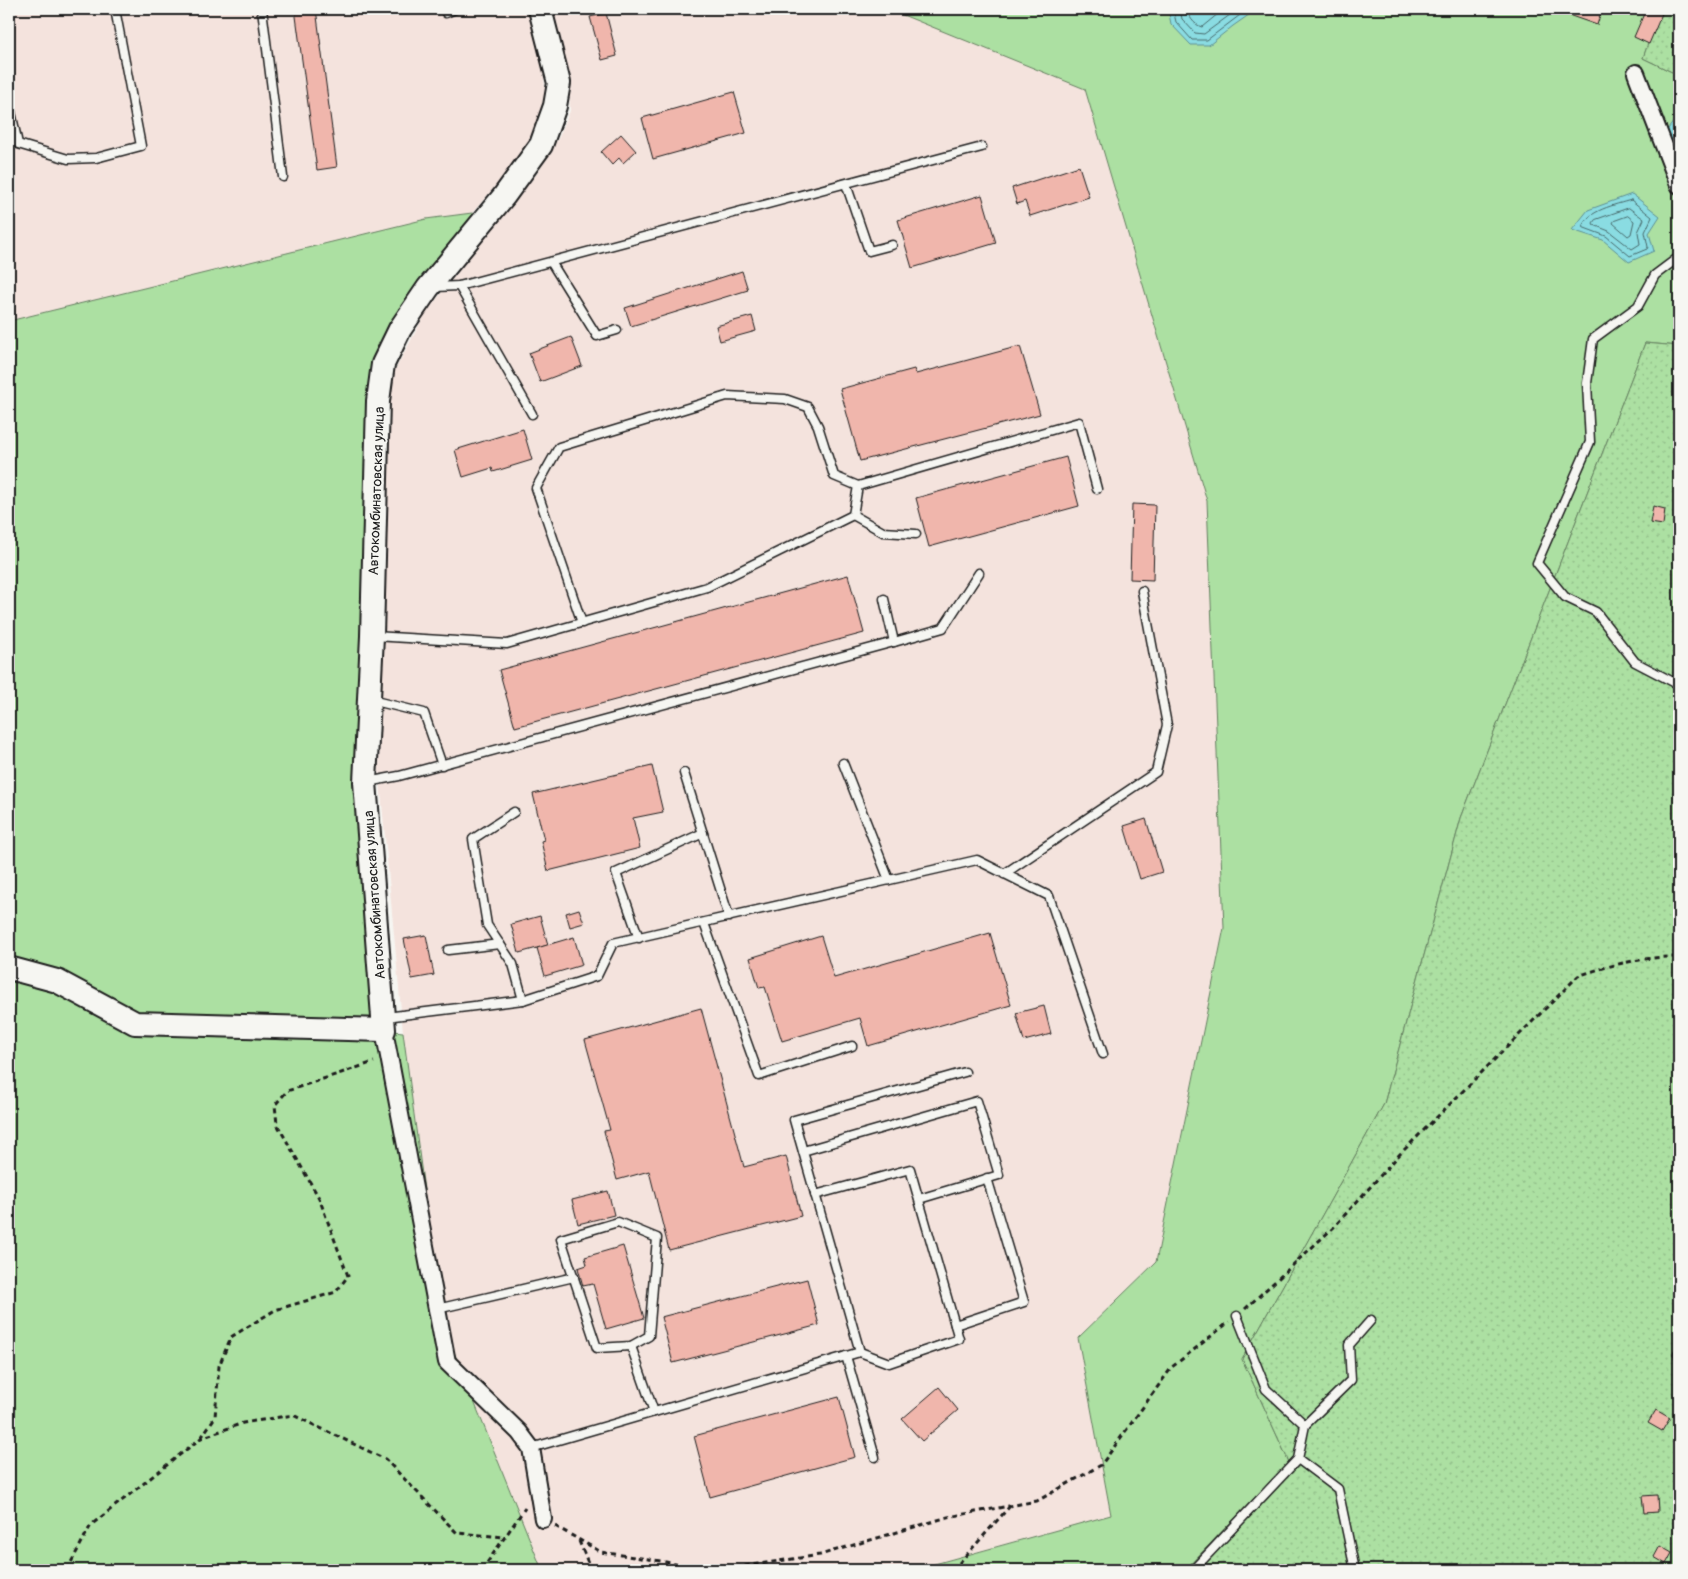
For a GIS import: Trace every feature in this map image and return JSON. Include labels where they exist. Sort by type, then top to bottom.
[{"type":"street","name":"Автокомбинатовская улица","points":[[383,1024],[365,782],[372,636],[378,401],[384,364],[400,329],[428,288],[504,196],[541,145],[555,106],[559,83],[540,9]]},
{"type":"street","points":[[1636,73],[1679,184]]},
{"type":"street","points":[[9,968],[57,981],[135,1023],[383,1024],[447,1362],[519,1432],[531,1448],[543,1519]]},
{"type":"lane","points":[[9,103],[18,144],[68,159],[96,158],[141,146],[115,9]]},
{"type":"lane","points":[[262,9],[283,177]]},
{"type":"lane","points":[[446,13],[455,9]]},
{"type":"lane","points":[[428,288],[459,286],[982,147]]},
{"type":"lane","points":[[846,184],[870,250],[892,246]]},
{"type":"lane","points":[[1679,257],[1655,275],[1638,306],[1593,339],[1587,383],[1590,442],[1537,563],[1565,598],[1596,612],[1635,662],[1679,685]]},
{"type":"lane","points":[[552,262],[597,336],[616,330]]},
{"type":"lane","points":[[459,286],[532,414]]},
{"type":"lane","points":[[582,623],[536,488],[559,447],[727,396],[785,398],[808,407],[818,426],[834,476],[858,486],[1079,422],[1097,489]]},
{"type":"lane","points":[[853,515],[858,486]]},
{"type":"lane","points":[[372,636],[507,644],[708,587],[853,515]]},
{"type":"lane","points":[[853,515],[883,532],[916,534]]},
{"type":"lane","points":[[365,782],[442,765],[943,628],[979,573]]},
{"type":"lane","points":[[1004,874],[1156,772],[1167,725],[1142,591]]},
{"type":"lane","points":[[884,599],[894,642]]},
{"type":"lane","points":[[369,699],[424,712],[442,765]]},
{"type":"lane","points":[[843,763],[889,880]]},
{"type":"lane","points":[[684,774],[729,917]]},
{"type":"lane","points":[[514,812],[473,839],[487,925],[513,964],[522,1000]]},
{"type":"lane","points":[[639,938],[616,872],[703,833]]},
{"type":"lane","points":[[383,1024],[522,1000],[597,976],[613,943],[977,860],[1049,896],[1103,1054]]},
{"type":"lane","points":[[704,923],[759,1076],[852,1046]]},
{"type":"lane","points":[[448,950],[500,944]]},
{"type":"lane","points":[[860,1352],[794,1120],[965,1072]]},
{"type":"lane","points":[[803,1151],[977,1101],[999,1175],[919,1200]]},
{"type":"lane","points":[[531,1448],[860,1352],[889,1363],[959,1339],[910,1169],[815,1195]]},
{"type":"lane","points":[[955,1324],[1024,1302],[987,1178]]},
{"type":"lane","points":[[618,1222],[656,1238],[649,1336],[631,1346],[597,1348],[574,1277],[562,1239],[618,1222]]},
{"type":"lane","points":[[436,1310],[574,1277]]},
{"type":"lane","points":[[1237,1316],[1266,1389],[1305,1425]]},
{"type":"lane","points":[[1193,1570],[1298,1459],[1305,1425],[1351,1380],[1349,1345],[1371,1320]]},
{"type":"lane","points":[[631,1346],[654,1412]]},
{"type":"lane","points":[[846,1356],[875,1457]]},
{"type":"lane","points":[[1298,1459],[1338,1489],[1355,1570]]},
{"type":"path","points":[[718,1570],[820,1555],[948,1517],[1038,1501],[1101,1465],[1172,1367],[1237,1316],[1333,1228],[1400,1154],[1578,976],[1603,968],[1658,956],[1679,957]]},
{"type":"path","points":[[202,1438],[215,1417],[219,1366],[232,1337],[275,1310],[336,1292],[348,1276],[319,1198],[277,1124],[275,1105],[287,1091],[389,1057]]},
{"type":"path","points":[[67,1570],[91,1525],[202,1438],[243,1423],[293,1415],[385,1459],[457,1532],[505,1537]]},
{"type":"path","points":[[482,1570],[538,1489]]},
{"type":"path","points":[[953,1570],[1012,1505]]},
{"type":"path","points":[[543,1519],[600,1552],[661,1561],[703,1570]]},
{"type":"path","points":[[579,1540],[591,1570]]},
{"type":"shaded area","points":[[9,9],[532,9],[542,54],[545,89],[540,120],[517,162],[472,213],[426,219],[9,321]]},
{"type":"shaded area","points":[[552,9],[888,9],[1085,88],[1207,501],[1224,928],[1156,1262],[1078,1338],[1111,1515],[913,1570],[542,1570],[448,1337],[431,1242],[403,1032],[379,771],[386,448],[394,372],[425,314],[539,171],[559,137],[570,111],[569,78]]},
{"type":"green space","points":[[888,9],[1660,9],[1643,58],[1672,72],[1679,70],[1679,346],[1645,343],[1461,818],[1384,1104],[1242,1359],[1289,1462],[1185,1570],[913,1570],[1111,1515],[1078,1338],[1156,1262],[1224,928],[1207,501],[1085,89]]},
{"type":"green space","points":[[1660,9],[1679,9],[1679,70],[1672,72],[1643,58]]},
{"type":"green space","points":[[472,213],[483,220],[383,364],[365,782],[384,1030],[403,1032],[431,1242],[448,1337],[542,1570],[9,1570],[9,321],[426,219]]},
{"type":"green space","points":[[1645,343],[1679,346],[1679,1570],[1185,1570],[1289,1462],[1242,1359],[1384,1104],[1461,818]]},
{"type":"water","points":[[1168,9],[1253,9],[1253,12],[1209,45],[1191,45],[1171,24]]},
{"type":"water","points":[[1679,118],[1679,153],[1665,133],[1674,121]]},
{"type":"water","points":[[1632,194],[1660,216],[1649,233],[1654,251],[1629,262],[1603,240],[1572,230],[1588,210]]},
{"type":"building","points":[[295,9],[316,9],[337,167],[317,170]]},
{"type":"building","points":[[1557,9],[1602,9],[1597,25],[1557,11]]},
{"type":"building","points":[[1646,9],[1664,9],[1649,44],[1634,37]]},
{"type":"building","points":[[606,13],[617,56],[602,60],[590,17]]},
{"type":"building","points":[[734,92],[746,133],[653,159],[642,118]]},
{"type":"building","points":[[621,134],[636,151],[623,163],[619,158],[612,165],[601,152]]},
{"type":"building","points":[[1079,166],[1089,197],[1030,216],[1025,201],[1017,204],[1012,188]]},
{"type":"building","points":[[982,195],[996,243],[912,268],[898,220]]},
{"type":"building","points":[[742,271],[748,290],[631,326],[625,308]]},
{"type":"building","points":[[752,316],[756,331],[720,341],[716,326]]},
{"type":"building","points":[[571,337],[582,366],[540,382],[529,353]]},
{"type":"building","points":[[1020,346],[1040,414],[860,461],[840,389],[914,369],[916,374]]},
{"type":"building","points":[[523,429],[532,460],[493,472],[492,468],[463,477],[455,450]]},
{"type":"building","points":[[1066,457],[1079,506],[929,547],[916,498]]},
{"type":"building","points":[[1132,504],[1155,505],[1153,580],[1130,579]]},
{"type":"building","points":[[1653,506],[1665,509],[1663,525],[1650,523]]},
{"type":"building","points":[[848,575],[864,633],[515,727],[499,670]]},
{"type":"building","points":[[652,766],[663,812],[633,818],[640,848],[548,871],[541,841],[544,840],[533,794]]},
{"type":"building","points":[[1146,819],[1162,872],[1140,879],[1124,826]]},
{"type":"building","points":[[579,909],[584,923],[570,927],[566,913]]},
{"type":"building","points":[[540,916],[548,945],[519,953],[511,924]]},
{"type":"building","points":[[990,933],[1011,1005],[868,1046],[860,1018],[782,1041],[765,987],[759,988],[750,958],[821,936],[834,978]]},
{"type":"building","points":[[426,935],[434,975],[412,979],[404,939]]},
{"type":"building","points":[[574,937],[582,965],[545,976],[537,948]]},
{"type":"building","points":[[1044,1006],[1051,1034],[1024,1041],[1016,1013]]},
{"type":"building","points":[[701,1008],[744,1167],[786,1156],[801,1216],[669,1250],[649,1171],[617,1180],[604,1131],[610,1130],[585,1040]]},
{"type":"building","points":[[608,1191],[614,1215],[578,1224],[572,1200]]},
{"type":"building","points":[[623,1246],[644,1318],[606,1329],[593,1284],[583,1286],[578,1268],[587,1265],[585,1257]]},
{"type":"building","points":[[807,1279],[819,1325],[673,1363],[661,1317]]},
{"type":"building","points":[[939,1387],[958,1410],[922,1441],[902,1419]]},
{"type":"building","points":[[839,1397],[855,1457],[710,1497],[694,1436]]},
{"type":"building","points":[[1656,1410],[1670,1418],[1662,1431],[1648,1423]]},
{"type":"building","points":[[1657,1495],[1658,1512],[1644,1513],[1642,1496]]},
{"type":"building","points":[[1660,1546],[1672,1553],[1666,1564],[1654,1557]]}]
